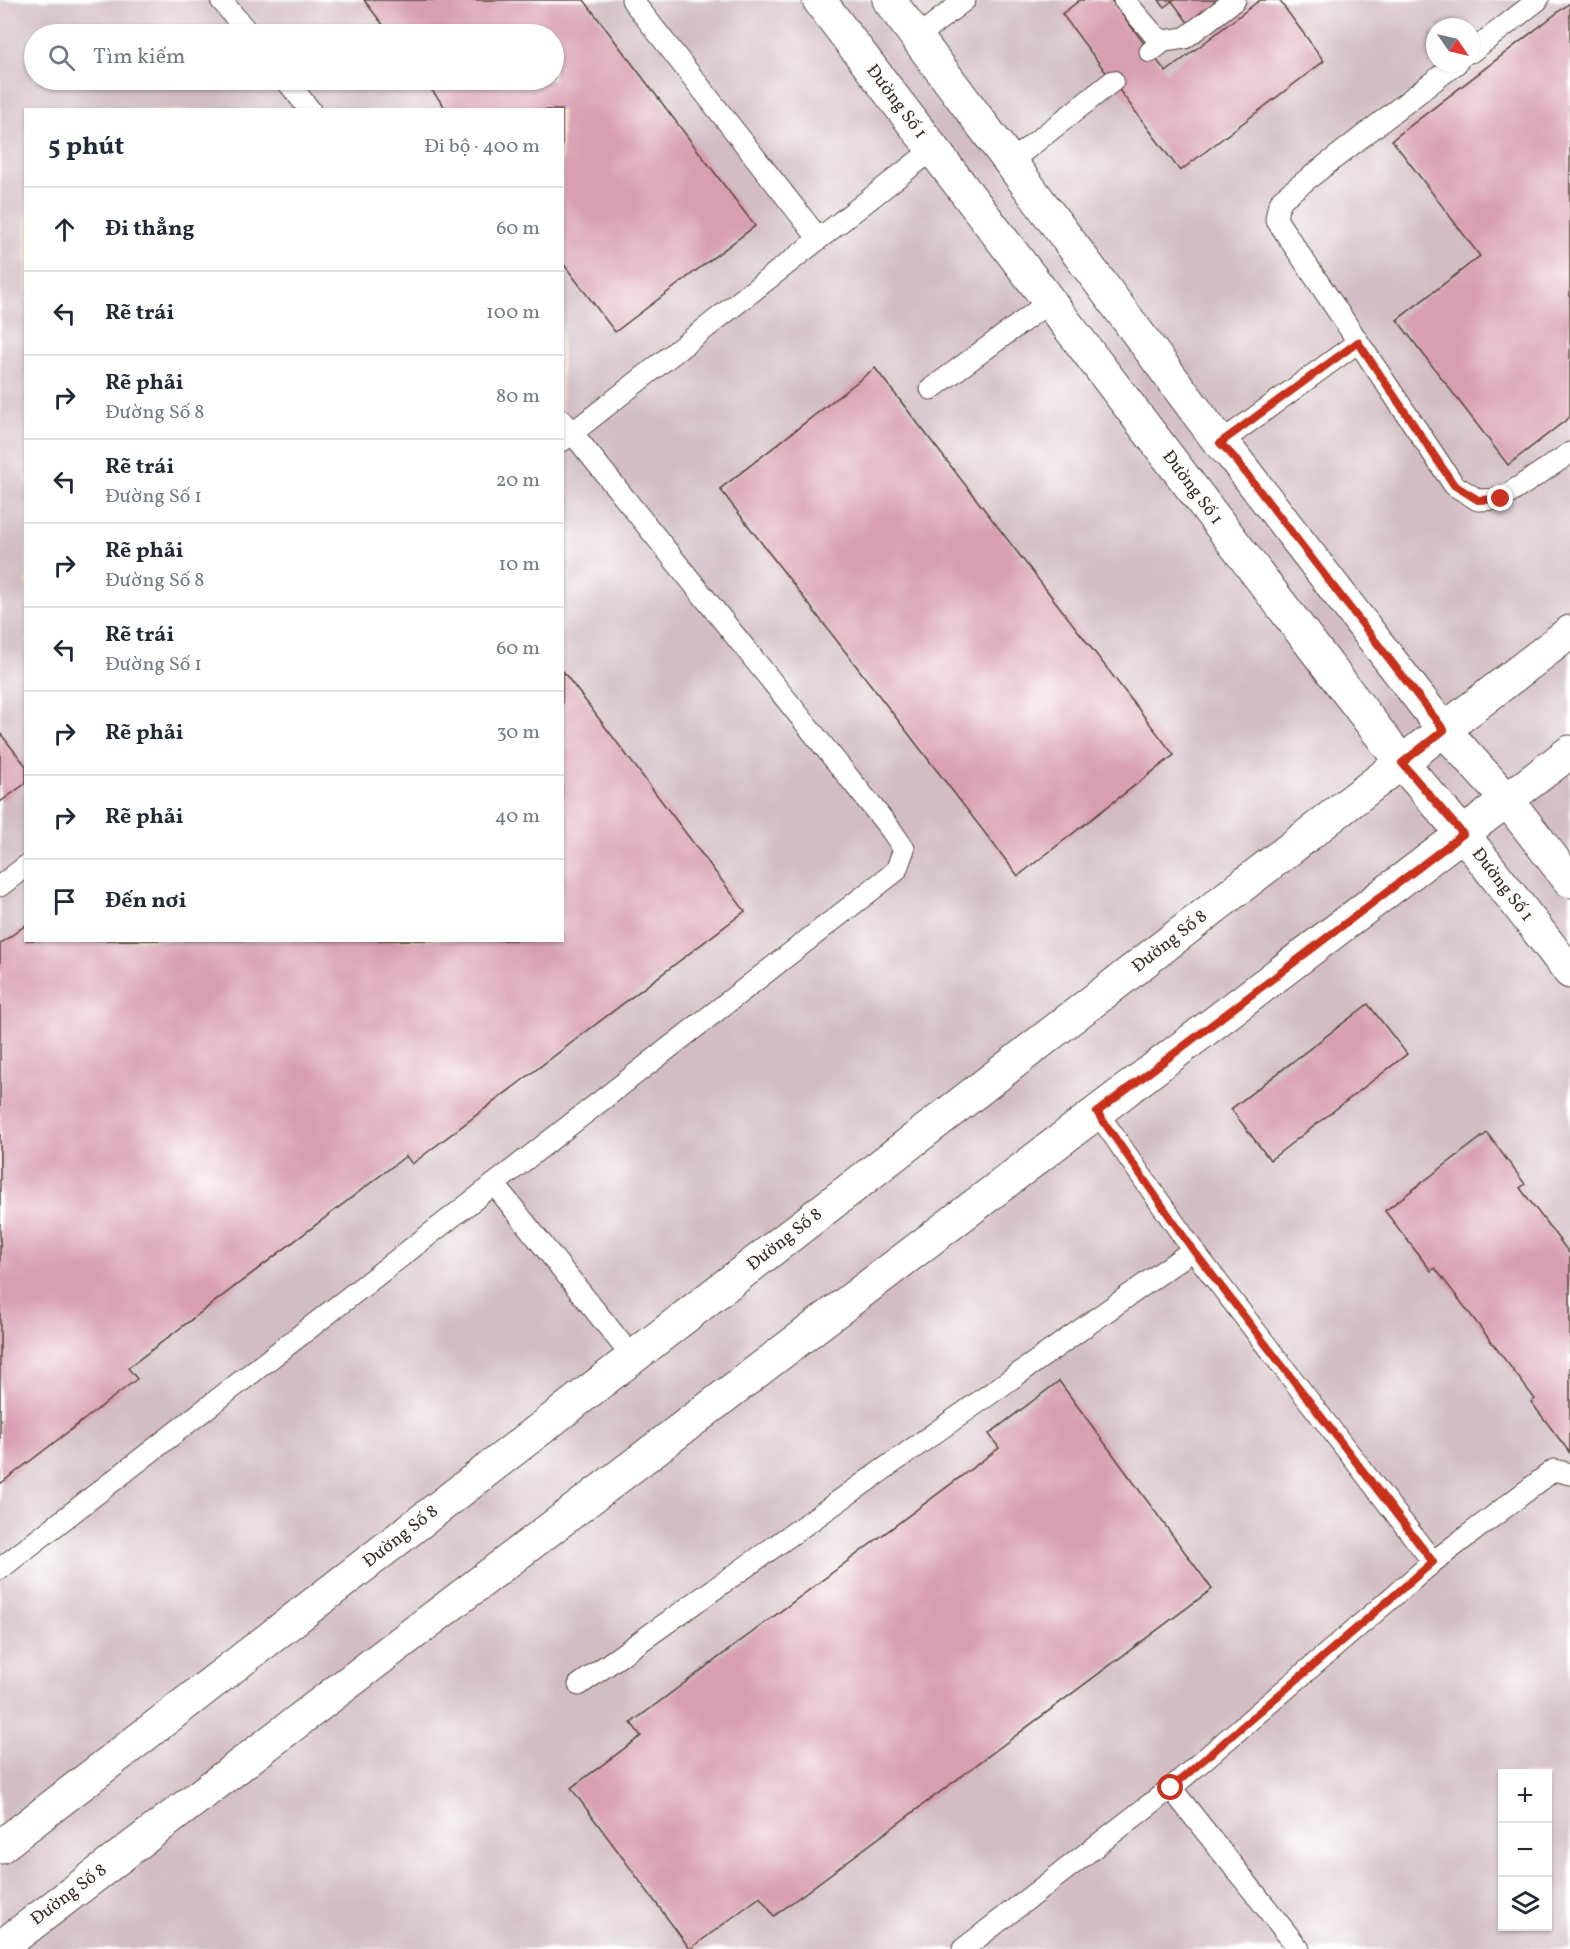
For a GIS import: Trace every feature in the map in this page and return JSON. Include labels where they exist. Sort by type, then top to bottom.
[{"type":"street","name":"Đường Số 1","points":[[819,0],[1402,763],[1463,834],[1570,972]]},
{"type":"street","points":[[889,0],[1220,443],[1232,455],[1444,730],[1507,800],[1570,880]]},
{"type":"street","name":"Đường Số 8","points":[[0,1847],[1570,632]]},
{"type":"street","name":"Đường Số 8","points":[[0,1948],[1570,752]]},
{"type":"lane","points":[[221,0],[241,24]]},
{"type":"lane","points":[[632,0],[819,239]]},
{"type":"lane","points":[[917,37],[965,0]]},
{"type":"lane","points":[[1124,0],[1155,36],[1157,46],[1185,38],[1235,0]]},
{"type":"lane","points":[[1480,45],[1538,0]]},
{"type":"lane","points":[[1445,72],[1282,199],[1276,219],[1454,485],[1478,500],[1501,499],[1570,453]]},
{"type":"lane","points":[[1010,162],[1113,81]]},
{"type":"lane","points":[[294,90],[308,108]]},
{"type":"lane","points":[[0,1569],[896,871],[904,849],[891,830],[566,431],[932,150]]},
{"type":"lane","points":[[931,389],[1049,302]]},
{"type":"lane","points":[[1220,443],[1358,342]]},
{"type":"lane","points":[[0,886],[24,868]]},
{"type":"lane","points":[[1097,1112],[1193,1250],[1433,1562]]},
{"type":"lane","points":[[494,1184],[633,1358]]},
{"type":"lane","points":[[579,1685],[1193,1250]]},
{"type":"lane","points":[[963,1949],[1171,1788],[1433,1562],[1554,1470],[1570,1474]]},
{"type":"lane","points":[[1171,1788],[1299,1949]]},
{"type":"shaded area","points":[[0,0],[1570,0],[1570,1949],[0,1949]]},
{"type":"building","points":[[364,0],[584,0],[755,226],[615,332],[564,265],[564,108],[445,108],[432,90],[564,90],[564,24],[382,24]]},
{"type":"building","points":[[1080,0],[1111,0],[1166,72],[1260,0],[1279,0],[1324,61],[1180,171],[1062,14]]},
{"type":"building","points":[[1159,0],[1228,0],[1192,28],[1172,1],[1164,7]]},
{"type":"building","points":[[1570,3],[1570,417],[1508,465],[1397,320],[1480,256],[1392,140]]},
{"type":"building","points":[[875,368],[1174,755],[1018,876],[720,489]]},
{"type":"building","points":[[564,673],[745,911],[412,1164],[406,1156],[128,1368],[137,1379],[0,1484],[0,944],[24,926],[24,942],[564,942]]},
{"type":"building","points":[[0,733],[24,763],[24,784],[0,802]]},
{"type":"building","points":[[1368,1004],[1407,1054],[1270,1160],[1231,1109]]},
{"type":"building","points":[[1487,1133],[1525,1184],[1520,1188],[1570,1254],[1570,1453],[1531,1402],[1535,1399],[1435,1268],[1431,1271],[1385,1211]]},
{"type":"building","points":[[1059,1381],[1212,1589],[774,1916],[760,1897],[690,1949],[571,1788],[641,1736],[631,1723],[999,1448],[989,1434]]},
{"type":"route","points":[[1171,1788],[1433,1562],[1193,1250],[1097,1112],[1463,834],[1402,763],[1444,730],[1232,455],[1220,443],[1358,342],[1454,485],[1478,500],[1501,499]]}]
